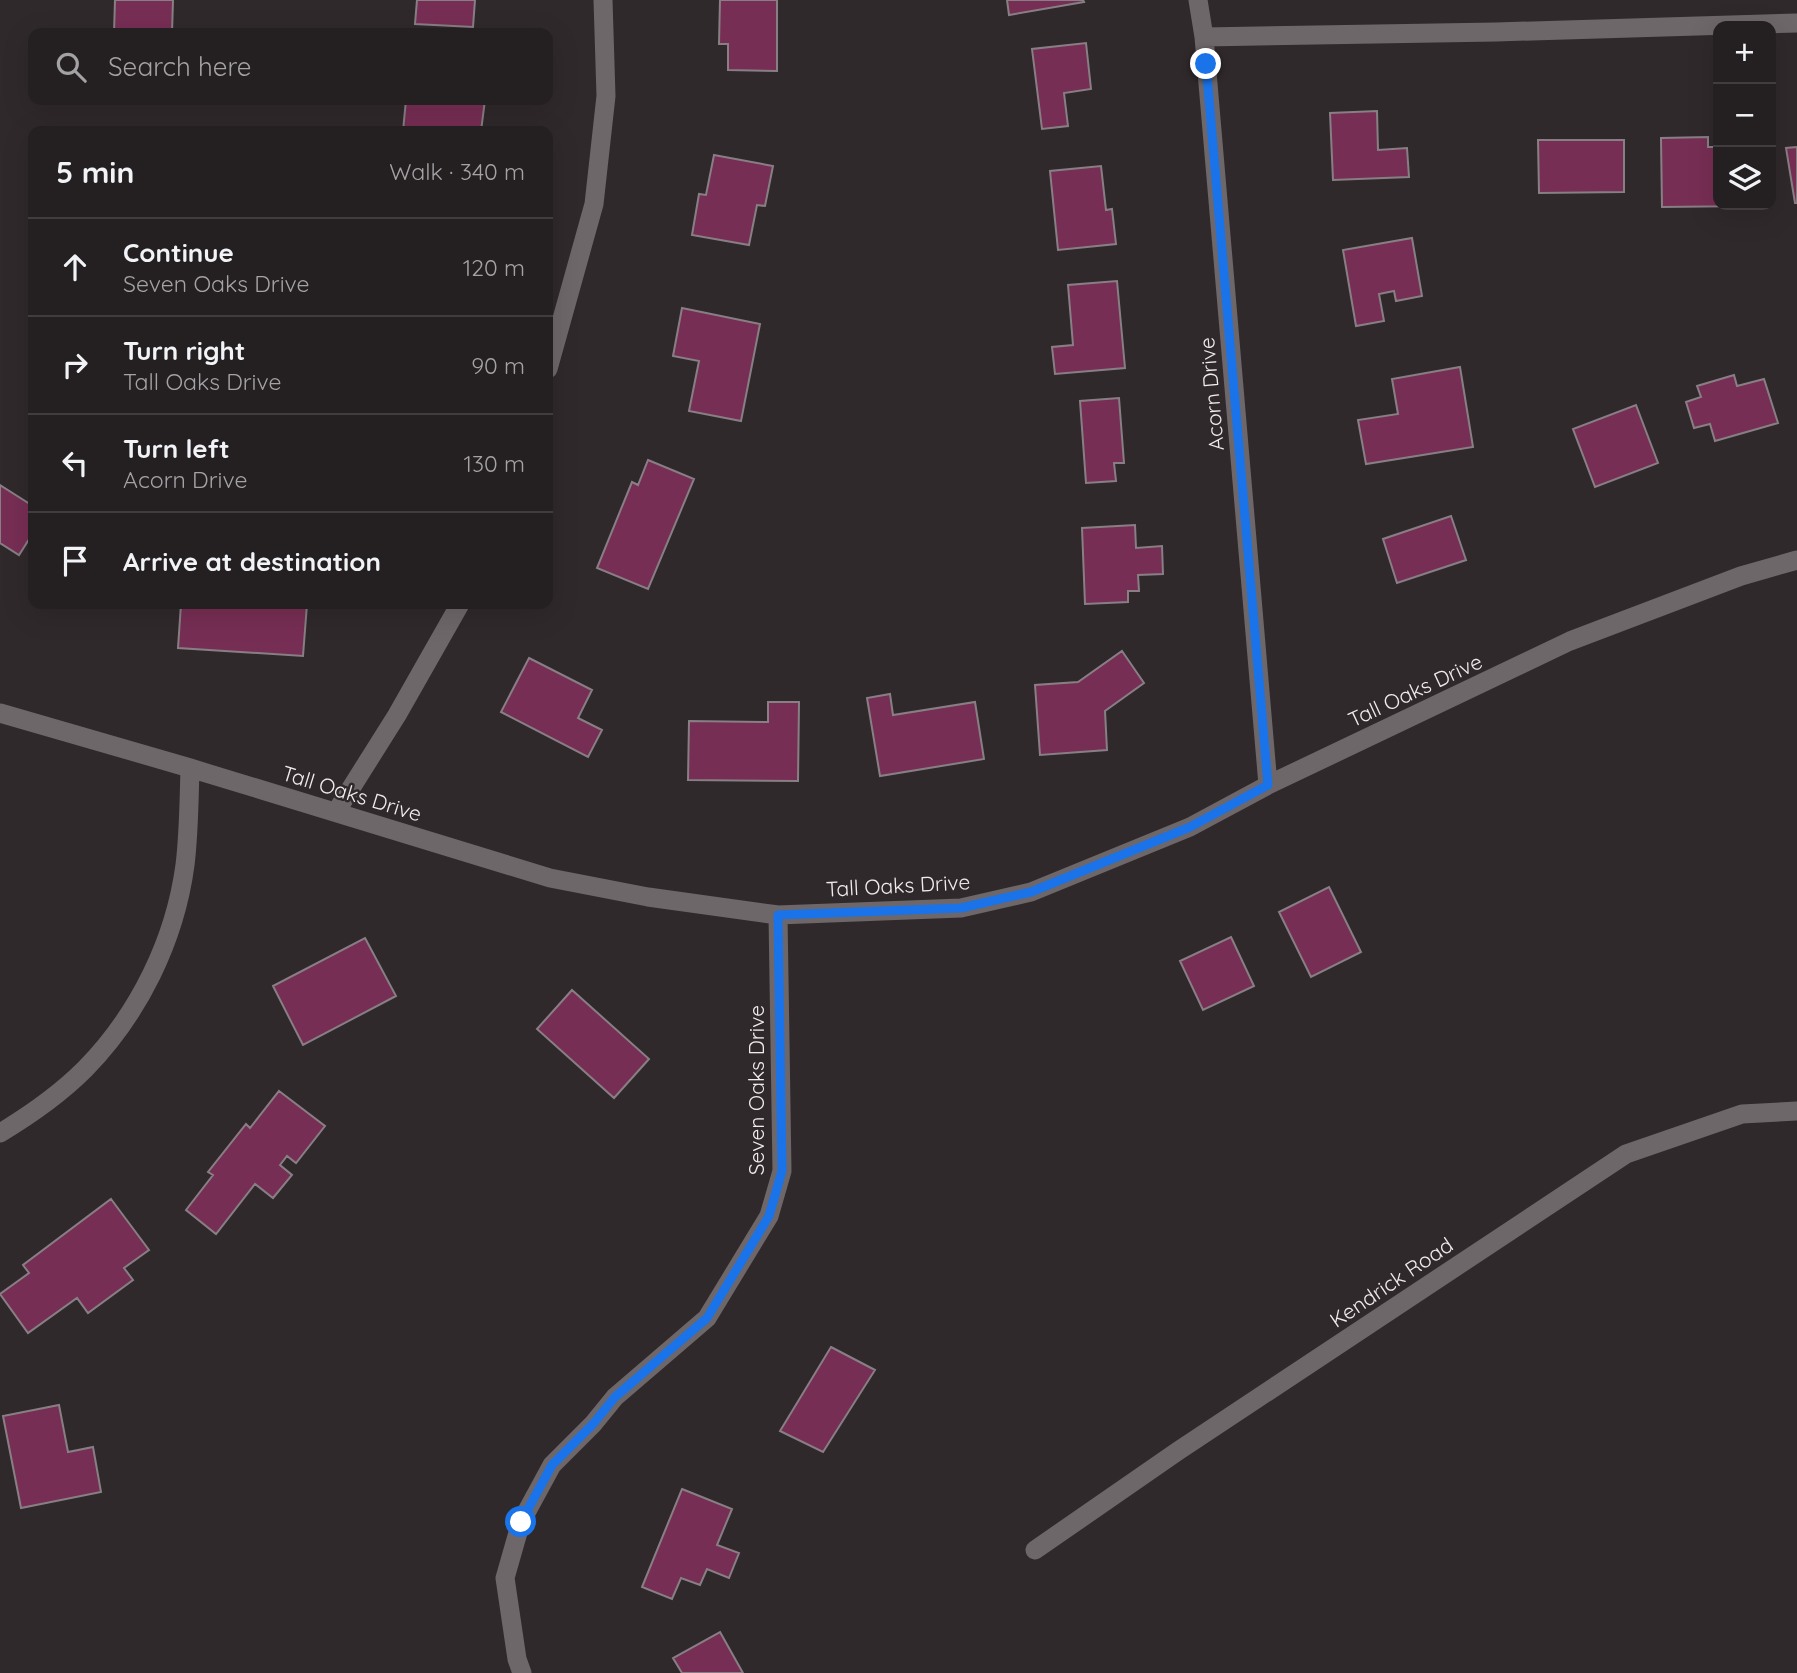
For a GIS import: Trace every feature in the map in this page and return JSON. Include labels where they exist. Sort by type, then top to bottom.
[{"type":"street","points":[[553,351],[594,204],[606,96],[603,0]]},
{"type":"street","name":"Acorn Drive","points":[[1198,0],[1268,785]]},
{"type":"street","points":[[1203,37],[1482,33],[1797,23]]},
{"type":"street","name":"Tall Oaks Drive","points":[[0,713],[551,878],[648,897],[778,915],[961,908],[1031,892],[1190,827],[1268,785],[1570,641],[1741,576],[1797,560]]},
{"type":"street","points":[[336,812],[397,715],[457,609]]},
{"type":"street","points":[[0,1133],[57,1094],[85,1069],[118,1030],[151,975],[166,940],[182,879],[189,828],[190,768]]},
{"type":"street","name":"Seven Oaks Drive","points":[[522,1673],[517,1659],[505,1578],[521,1522],[552,1465],[593,1424],[615,1397],[707,1318],[769,1216],[782,1171],[778,915]]},
{"type":"street","name":"Kendrick Road","points":[[1035,1550],[1178,1451],[1626,1154],[1742,1114],[1797,1111]]},
{"type":"building","points":[[115,0],[173,0],[172,28],[114,28]]},
{"type":"building","points":[[417,0],[475,0],[473,27],[415,24]]},
{"type":"building","points":[[720,0],[777,0],[777,71],[728,70],[728,44],[719,44]]},
{"type":"building","points":[[1007,0],[1083,0],[1084,2],[1009,15]]},
{"type":"building","points":[[1086,43],[1091,89],[1064,93],[1068,126],[1042,129],[1032,49]]},
{"type":"building","points":[[406,105],[484,105],[482,126],[403,126]]},
{"type":"building","points":[[1377,111],[1378,150],[1407,148],[1409,177],[1333,180],[1330,113]]},
{"type":"building","points":[[1708,137],[1708,147],[1713,147],[1713,206],[1662,207],[1661,138]]},
{"type":"building","points":[[1538,140],[1624,140],[1624,192],[1539,193]]},
{"type":"building","points":[[1797,147],[1797,203],[1795,203],[1786,148]]},
{"type":"building","points":[[714,155],[773,166],[765,206],[757,205],[749,245],[692,235],[699,194],[706,195]]},
{"type":"building","points":[[1101,166],[1106,210],[1112,209],[1116,244],[1058,250],[1050,171]]},
{"type":"building","points":[[1412,238],[1422,296],[1396,301],[1394,291],[1379,294],[1384,321],[1356,326],[1343,250]]},
{"type":"building","points":[[1117,281],[1125,368],[1055,374],[1052,347],[1073,345],[1068,285]]},
{"type":"building","points":[[682,308],[760,324],[741,421],[689,411],[699,361],[673,356]]},
{"type":"building","points":[[1460,367],[1473,447],[1366,464],[1358,420],[1398,414],[1392,379]]},
{"type":"building","points":[[1734,375],[1737,386],[1764,379],[1778,423],[1715,441],[1710,424],[1694,428],[1686,402],[1701,397],[1697,386]]},
{"type":"building","points":[[1119,398],[1124,463],[1114,463],[1116,481],[1086,483],[1080,401]]},
{"type":"building","points":[[1636,405],[1658,463],[1595,487],[1573,429]]},
{"type":"building","points":[[648,460],[694,479],[648,589],[597,568],[632,482],[638,485]]},
{"type":"building","points":[[0,485],[28,503],[28,541],[19,555],[0,543]]},
{"type":"building","points":[[1451,516],[1466,560],[1397,583],[1383,539]]},
{"type":"building","points":[[1135,525],[1136,548],[1162,546],[1163,574],[1138,575],[1139,591],[1128,591],[1128,602],[1085,604],[1082,528]]},
{"type":"building","points":[[181,609],[307,609],[303,656],[178,648]]},
{"type":"building","points":[[1122,651],[1144,683],[1105,711],[1107,750],[1040,755],[1035,685],[1078,682]]},
{"type":"building","points":[[529,658],[592,690],[578,718],[602,730],[588,757],[501,712]]},
{"type":"building","points":[[890,694],[893,715],[975,702],[984,759],[880,776],[867,698]]},
{"type":"building","points":[[768,702],[799,702],[798,781],[688,780],[689,721],[768,722]]},
{"type":"building","points":[[1329,887],[1361,952],[1311,977],[1279,912]]},
{"type":"building","points":[[1231,937],[1254,986],[1203,1010],[1180,961]]},
{"type":"building","points":[[365,938],[396,996],[303,1045],[273,986]]},
{"type":"building","points":[[572,990],[649,1059],[614,1098],[537,1029]]},
{"type":"building","points":[[279,1091],[325,1126],[296,1163],[287,1156],[280,1165],[292,1175],[273,1198],[255,1184],[216,1234],[186,1210],[213,1175],[208,1172],[246,1124],[250,1128]]},
{"type":"building","points":[[111,1199],[149,1250],[124,1268],[133,1280],[88,1313],[77,1298],[28,1333],[0,1294],[29,1273],[23,1265]]},
{"type":"building","points":[[831,1347],[875,1370],[823,1452],[780,1431]]},
{"type":"building","points":[[59,1405],[68,1452],[93,1447],[101,1492],[21,1508],[3,1416]]},
{"type":"building","points":[[682,1489],[732,1509],[717,1545],[739,1553],[729,1578],[707,1569],[700,1585],[681,1578],[672,1599],[642,1587]]},
{"type":"building","points":[[720,1632],[743,1673],[682,1673],[673,1658]]},
{"type":"route","points":[[521,1522],[552,1465],[593,1424],[615,1397],[707,1318],[769,1216],[782,1171],[778,915],[961,908],[1031,892],[1190,827],[1268,785],[1206,64]]}]
